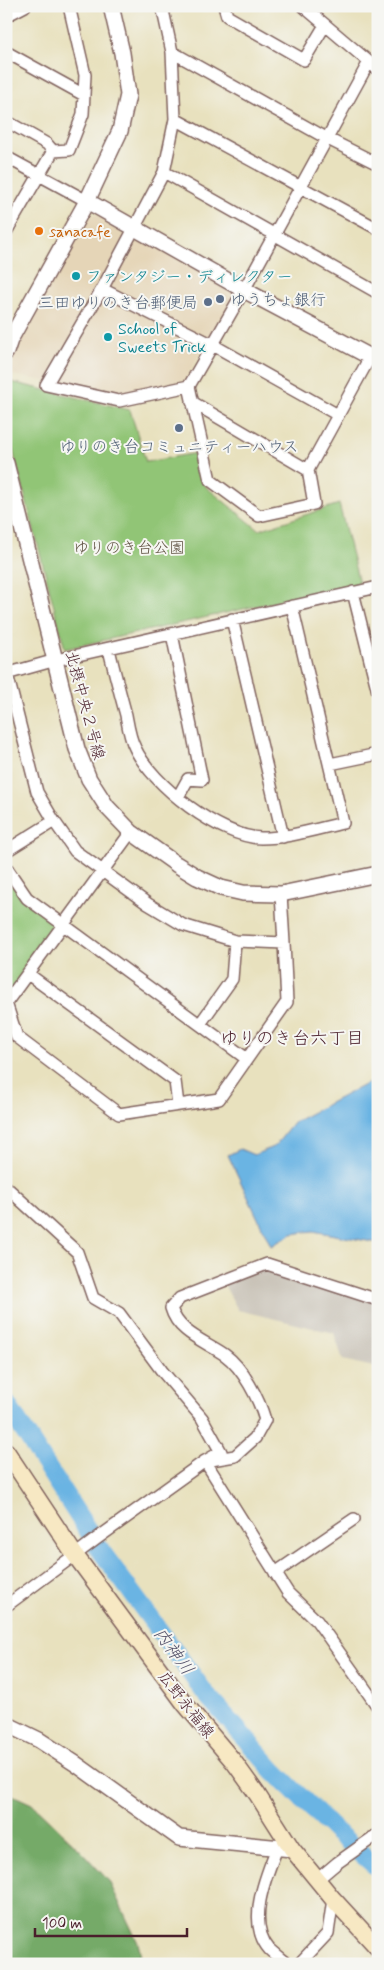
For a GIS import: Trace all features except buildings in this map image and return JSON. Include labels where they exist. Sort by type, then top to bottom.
[{"type":"main road","name":"広野永福線","points":[[6,1451],[185,1704],[234,1762],[257,1794],[285,1849],[318,1879],[333,1899],[378,1948]]},
{"type":"street","points":[[6,16],[25,6]]},
{"type":"street","points":[[53,151],[69,150],[83,114],[85,75],[69,6]]},
{"type":"street","points":[[6,352],[10,340],[87,201],[120,131],[128,95],[122,53],[111,6]]},
{"type":"street","points":[[162,6],[172,52],[175,119],[164,172],[102,289],[46,385],[119,401],[188,386],[213,346],[369,62]]},
{"type":"street","points":[[224,6],[227,16],[304,60],[325,25]]},
{"type":"street","points":[[303,6],[378,70]]},
{"type":"street","points":[[6,52],[84,95]]},
{"type":"street","points":[[172,52],[378,164]]},
{"type":"street","points":[[175,119],[378,229]]},
{"type":"street","points":[[6,120],[47,144],[53,151]]},
{"type":"street","points":[[6,232],[11,210],[40,175],[53,151]]},
{"type":"street","points":[[6,157],[244,290],[374,359],[338,415],[308,470],[314,504],[260,516],[210,480],[188,386]]},
{"type":"street","points":[[164,172],[378,294]]},
{"type":"street","points":[[102,289],[213,346],[338,415]]},
{"type":"street","points":[[192,402],[308,470]]},
{"type":"street","name":"北摂中央２号線","points":[[6,463],[77,750],[89,779],[107,807],[131,832],[176,864],[197,877],[222,888],[243,893],[281,894],[378,874]]},
{"type":"street","points":[[284,943],[235,941],[183,925],[148,904],[75,852],[36,792],[7,673],[232,619],[378,587]]},
{"type":"street","points":[[353,592],[378,692]]},
{"type":"street","points":[[108,649],[134,746],[147,769],[160,784],[205,817],[233,832],[259,838],[283,837],[344,823],[292,606]]},
{"type":"street","points":[[232,619],[283,837]]},
{"type":"street","points":[[172,634],[202,780],[188,779],[178,797]]},
{"type":"street","points":[[330,764],[378,754]]},
{"type":"street","points":[[6,851],[54,821]]},
{"type":"street","points":[[131,832],[104,872],[6,1003],[17,1037],[119,1114],[219,1098],[287,1002],[281,894]]},
{"type":"street","points":[[6,867],[27,898],[247,1059]]},
{"type":"street","points":[[200,1024],[232,979],[235,941]]},
{"type":"street","points":[[28,974],[175,1081],[178,1105]]},
{"type":"street","points":[[6,1606],[204,1461],[221,1452],[202,1418],[162,1371],[119,1313],[93,1298],[77,1252],[7,1188]]},
{"type":"street","points":[[204,1461],[235,1456],[255,1438],[265,1420],[262,1409],[239,1368],[226,1356],[182,1328],[173,1316],[171,1308],[180,1298],[267,1264],[378,1300]]},
{"type":"street","points":[[204,1461],[288,1593],[317,1621],[378,1707]]},
{"type":"street","points":[[275,1573],[354,1518]]},
{"type":"street","points":[[6,1724],[39,1740],[76,1764],[179,1838],[285,1849]]},
{"type":"street","points":[[318,1879],[336,1863],[376,1838]]},
{"type":"street","points":[[285,1849],[268,1871],[259,1906],[258,1929],[268,1948],[287,1964]]},
{"type":"street","points":[[299,1964],[328,1933],[333,1899]]},
{"type":"shaded area","points":[[95,214],[237,292],[185,380],[122,395],[7,374],[17,346],[84,221]]},
{"type":"shaded area","points":[[267,1264],[378,1300],[378,1368],[343,1360],[334,1333],[238,1310],[222,1281]]},
{"type":"green space","name":"ゆりのき台公園","points":[[7,381],[130,410],[146,462],[197,453],[206,487],[259,530],[339,504],[359,583],[65,649],[9,435]]},
{"type":"green space","points":[[6,867],[27,898],[63,926],[6,1003]]},
{"type":"green space","points":[[6,1792],[32,1804],[109,1881],[138,1943],[143,1964],[6,1964]]},
{"type":"water","points":[[368,1083],[378,1092],[378,1243],[313,1231],[292,1234],[271,1246],[228,1155],[240,1149],[254,1155],[275,1146],[294,1122]]},
{"type":"waterway","name":"内神川","points":[[6,1403],[101,1551],[205,1693],[274,1771],[334,1830],[378,1868]]},
{"type":"place","name":"sanacafe","points":[[39,231]]},
{"type":"place","name":"ファンタジー・ディレクター","points":[[76,276]]},
{"type":"place","name":"ゆうちょ銀行","points":[[220,299]]},
{"type":"place","name":"三田ゆりのき台郵便局","points":[[208,302]]},
{"type":"place","name":"School of Sweets Trick","points":[[108,337]]},
{"type":"place","name":"ゆりのき台コミュニティーハウス","points":[[179,428]]},
{"type":"district","name":"ゆりのき台六丁目","points":[[292,1038]]}]
